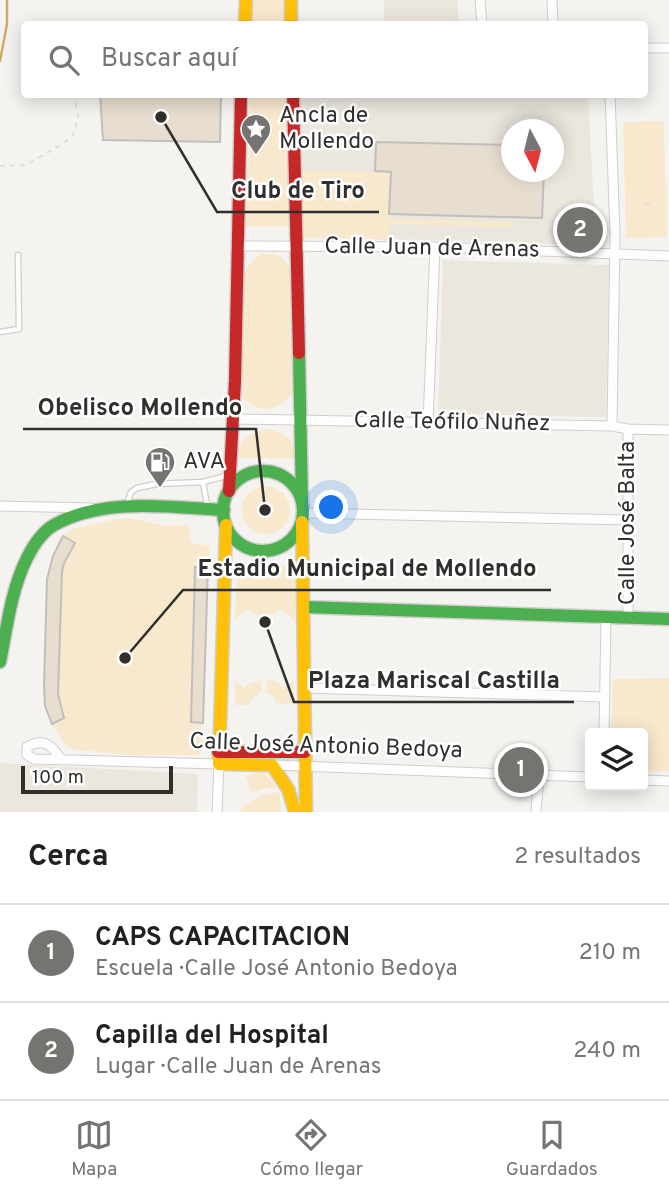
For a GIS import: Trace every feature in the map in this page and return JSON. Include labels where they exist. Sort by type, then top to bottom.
[{"type":"main road","points":[[245,21],[246,0]]},
{"type":"main road","points":[[291,0],[291,21]]},
{"type":"main road","points":[[241,98],[234,419],[231,475],[224,510],[226,525],[218,758],[305,752]]},
{"type":"main road","points":[[293,98],[303,512],[306,812]]},
{"type":"main road","points":[[226,525],[244,546],[264,551],[284,545],[292,539],[303,512],[298,491],[289,481],[271,472],[247,475],[229,491]]},
{"type":"main road","points":[[0,662],[12,605],[27,559],[38,541],[52,526],[107,510],[224,510]]},
{"type":"main road","points":[[304,607],[669,619]]},
{"type":"main road","name":"Calle José Antonio Bedoya","points":[[218,758],[272,765]]},
{"type":"main road","points":[[272,765],[288,789],[295,812]]},
{"type":"street","points":[[480,0],[482,21]]},
{"type":"street","points":[[552,0],[553,21]]},
{"type":"street","points":[[648,48],[669,48]]},
{"type":"street","name":"Calle José Balta","points":[[610,98],[614,155],[612,426]]},
{"type":"street","name":"Calle Juan de Arenas","points":[[236,246],[435,247],[669,256]]},
{"type":"street","points":[[428,423],[435,247]]},
{"type":"street","name":"Calle Teófilo Nuñez","points":[[234,419],[612,426],[669,430]]},
{"type":"street","name":"Calle José Balta","points":[[628,429],[628,617]]},
{"type":"street","points":[[0,506],[107,510]]},
{"type":"street","points":[[303,512],[628,520]]},
{"type":"street","name":"Calle José Balta","points":[[604,728],[606,618]]},
{"type":"street","points":[[305,688],[605,697]]},
{"type":"street","name":"Calle José Antonio Bedoya","points":[[60,758],[218,758]]},
{"type":"street","points":[[217,812],[218,758]]},
{"type":"street","name":"Calle José Antonio Bedoya","points":[[272,765],[585,777]]},
{"type":"street","points":[[536,812],[540,774]]},
{"type":"street","points":[[648,780],[669,781]]},
{"type":"lane","points":[[0,332],[19,329],[18,255]]},
{"type":"lane","points":[[125,509],[131,492],[137,488],[204,482],[231,475]]},
{"type":"lane","points":[[204,482],[207,509]]},
{"type":"path","points":[[0,166],[26,165],[64,143],[74,134],[78,116],[75,98]]},
{"type":"path","points":[[645,203],[650,204]]},
{"type":"shaded area","points":[[253,0],[285,0],[286,21],[252,21]]},
{"type":"shaded area","points":[[384,0],[457,0],[459,21],[384,21]]},
{"type":"shaded area","points":[[250,98],[290,98],[293,227],[246,226]]},
{"type":"shaded area","points":[[298,98],[588,98],[596,245],[298,237]]},
{"type":"shaded area","points":[[664,121],[667,237],[626,238],[623,122]]},
{"type":"shaded area","points":[[299,170],[391,172],[390,219],[515,222],[515,227],[389,224],[389,240],[298,237]]},
{"type":"shaded area","points":[[262,254],[282,257],[294,273],[295,390],[280,404],[265,409],[251,404],[237,389],[244,273],[252,261]]},
{"type":"shaded area","points":[[443,260],[609,265],[606,417],[438,414]]},
{"type":"shaded area","points":[[264,429],[277,431],[287,437],[295,447],[298,459],[237,458],[245,439]]},
{"type":"shaded area","points":[[266,486],[283,493],[290,510],[283,527],[266,534],[249,527],[242,510],[249,493]]},
{"type":"shaded area","points":[[129,518],[161,525],[189,525],[190,539],[194,544],[209,545],[202,752],[198,755],[126,755],[71,749],[66,746],[52,724],[45,706],[49,567],[63,536],[73,529]]},
{"type":"shaded area","points":[[237,566],[295,566],[295,621],[280,609],[264,616],[248,609],[235,620]]},
{"type":"shaded area","points":[[669,678],[669,771],[648,772],[648,728],[611,728],[613,679]]},
{"type":"shaded area","points":[[235,680],[244,688],[261,680],[261,693],[254,697],[249,705],[235,705]]},
{"type":"shaded area","points":[[267,680],[276,681],[284,688],[293,681],[294,703],[277,704],[273,696],[267,693]]},
{"type":"shaded area","points":[[0,763],[198,774],[197,812],[0,812]]},
{"type":"shaded area","points":[[260,772],[266,774],[278,788],[266,788],[251,793],[246,776]]},
{"type":"shaded area","points":[[280,792],[281,812],[239,812],[257,797]]},
{"type":"building","points":[[100,98],[221,98],[220,142],[103,140]]},
{"type":"building","points":[[376,142],[501,145],[501,182],[544,182],[542,218],[389,214],[391,172],[375,171]]},
{"type":"building","points":[[565,221],[594,221],[595,238],[565,238]]},
{"type":"building","points":[[63,536],[75,543],[62,572],[58,694],[64,718],[52,724],[45,706],[44,686],[47,579],[53,556]]},
{"type":"building","points":[[195,567],[208,567],[203,723],[191,722]]},
{"type":"waterway","points":[[0,61],[7,24],[7,0]]},
{"type":"traffic: fast","points":[[299,353],[302,500]]},
{"type":"traffic: fast","points":[[263,471],[278,474],[291,483],[300,496],[303,511],[300,526],[291,539],[278,548],[263,551],[248,548],[235,539],[226,526],[223,511],[226,496],[235,483],[248,474],[263,471]]},
{"type":"traffic: fast","points":[[0,662],[10,609],[22,570],[35,544],[54,525],[73,516],[116,507],[160,506],[224,510]]},
{"type":"traffic: fast","points":[[304,607],[669,619]]},
{"type":"traffic: slow","points":[[245,21],[246,0]]},
{"type":"traffic: slow","points":[[291,0],[291,21]]},
{"type":"traffic: slow","points":[[302,522],[306,812]]},
{"type":"traffic: slow","points":[[226,525],[219,764],[272,765],[288,789],[295,812]]},
{"type":"traffic: jam","points":[[229,491],[235,381],[241,98]]},
{"type":"traffic: jam","points":[[293,98],[299,353]]},
{"type":"traffic: jam","points":[[218,752],[305,752]]},
{"type":"place","name":"Club de Tiro","points":[[161,117]]},
{"type":"place","name":"Ancla de Mollendo","points":[[256,156]]},
{"type":"place","name":"Capilla del Hospital","points":[[580,230]]},
{"type":"place","name":"AVA","points":[[160,489]]},
{"type":"place","name":"Obelisco Mollendo","points":[[265,510]]},
{"type":"place","name":"Plaza Mariscal Castilla","points":[[265,622]]},
{"type":"place","name":"Estadio Municipal de Mollendo","points":[[125,658]]},
{"type":"place","name":"CAPS CAPACITACION","points":[[521,770]]}]
